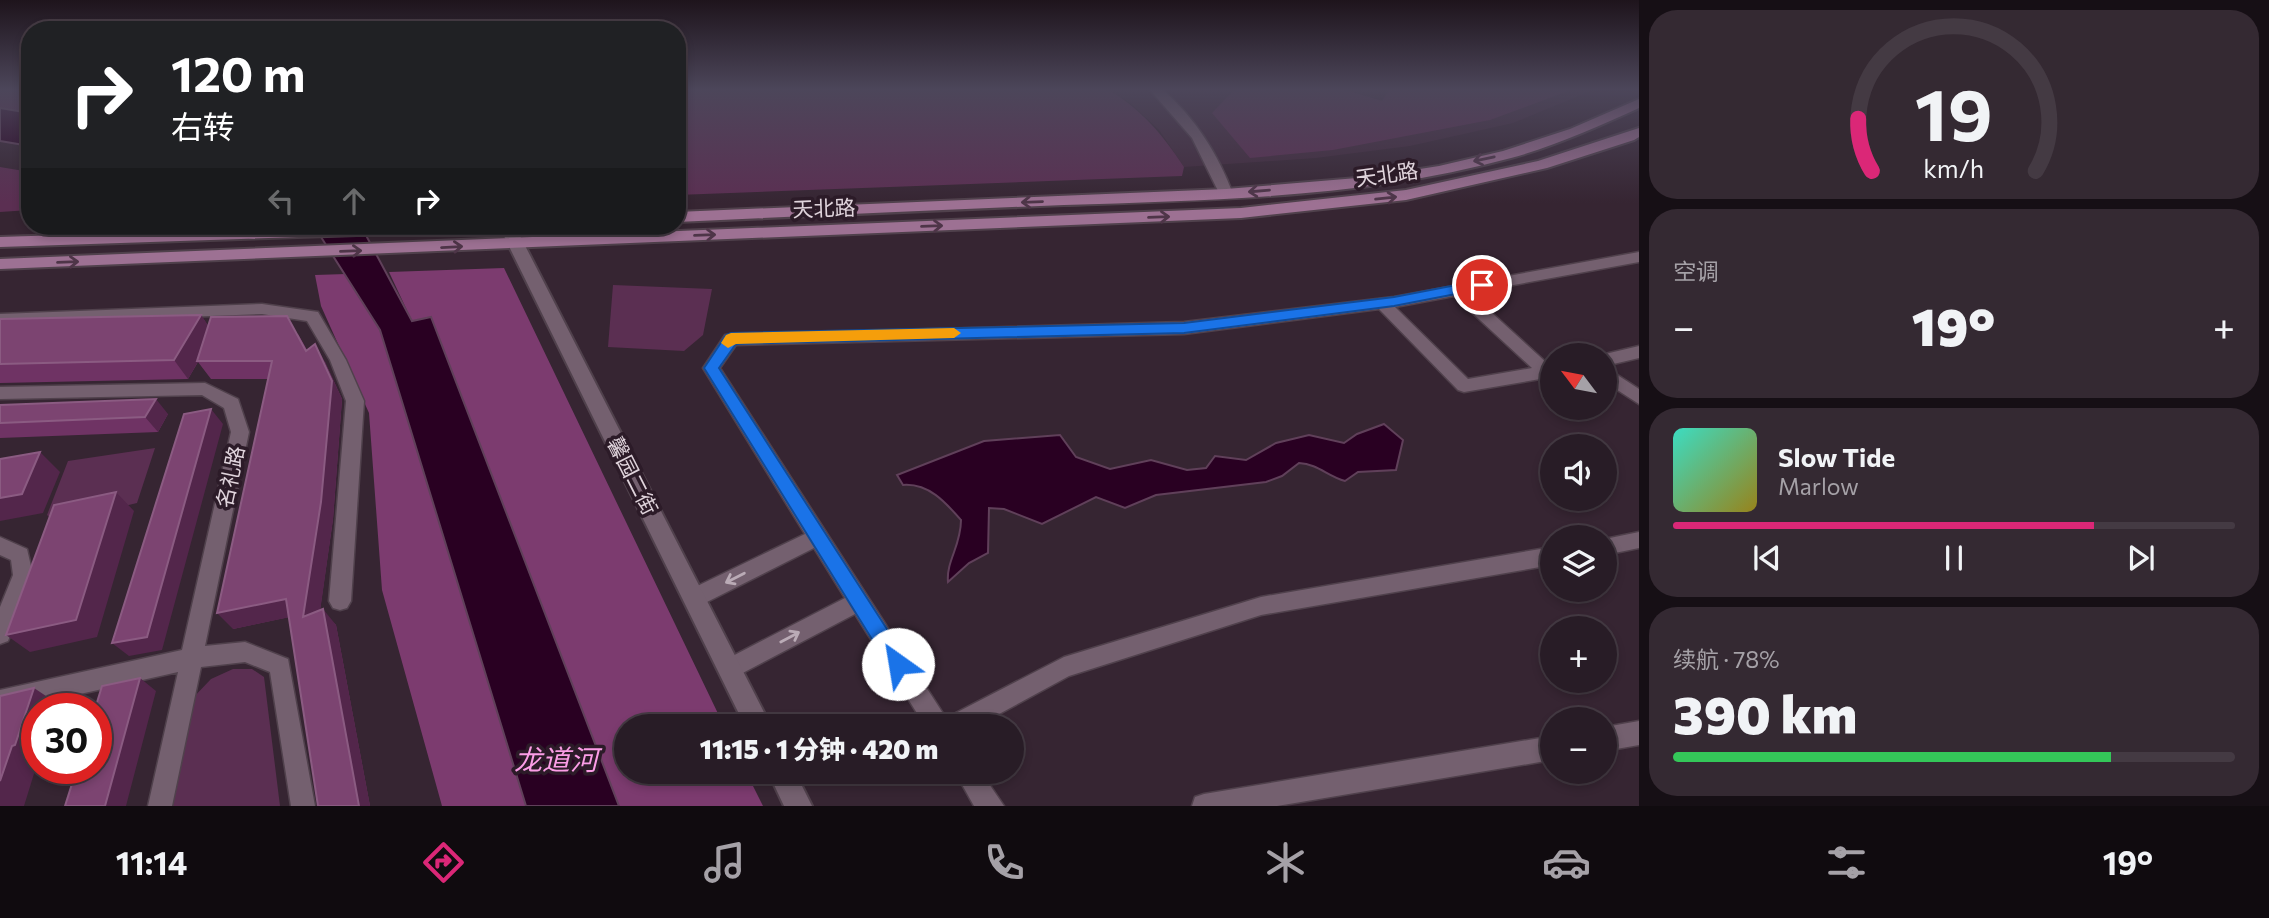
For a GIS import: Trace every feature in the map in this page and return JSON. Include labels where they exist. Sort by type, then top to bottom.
[{"type":"main road","name":"天北路","points":[[686,217],[1226,194],[1384,181],[1513,153],[1588,128]]},
{"type":"main road","name":"天北路","points":[[686,230],[1241,214],[1406,195],[1542,165],[1629,138],[1639,132]]},
{"type":"main road","points":[[0,242],[212,235]]},
{"type":"main road","name":"天北路","points":[[0,264],[389,250],[510,235]]},
{"type":"street","points":[[1190,128],[1215,165],[1226,194]]},
{"type":"street","name":"馨园二街","points":[[510,235],[752,714]]},
{"type":"street","points":[[930,714],[711,368],[731,339],[1184,328],[1381,303],[1639,257]]},
{"type":"street","points":[[1456,289],[1540,364]]},
{"type":"street","points":[[1381,303],[1464,386],[1540,373]]},
{"type":"street","points":[[0,319],[262,309],[312,316],[338,360],[355,401],[340,601]]},
{"type":"street","points":[[1617,357],[1639,352]]},
{"type":"street","points":[[1617,382],[1639,398]]},
{"type":"street","name":"名礼路","points":[[0,393],[205,389],[232,404],[240,432],[160,806]]},
{"type":"street","points":[[694,598],[818,537]]},
{"type":"street","points":[[1617,545],[1639,540]]},
{"type":"street","points":[[0,546],[20,555],[23,575],[0,634]]},
{"type":"street","points":[[976,714],[1064,667],[1261,606],[1540,558]]},
{"type":"street","points":[[730,669],[859,601]]},
{"type":"street","points":[[0,701],[193,658],[245,652],[280,666],[303,806]]},
{"type":"street","points":[[1617,737],[1639,733]]},
{"type":"street","points":[[1204,806],[1540,750]]},
{"type":"street","points":[[786,784],[798,806]]},
{"type":"street","points":[[975,784],[986,802],[992,806]]},
{"type":"shaded area","points":[[686,128],[1154,128],[1184,167],[1182,176],[686,195]]},
{"type":"shaded area","points":[[1156,128],[1492,128],[1410,146],[1316,158],[1184,167]]},
{"type":"shaded area","points":[[1224,128],[1450,128],[1333,150],[1250,158]]},
{"type":"shaded area","points":[[0,167],[21,170],[21,211],[0,212]]},
{"type":"shaded area","points":[[504,268],[718,714],[614,714],[614,784],[752,784],[763,806],[619,806],[431,317],[412,321],[389,272]]},
{"type":"shaded area","points":[[346,274],[380,330],[526,806],[442,806],[382,590],[369,413],[321,306],[315,275]]},
{"type":"shaded area","points":[[613,285],[712,289],[703,335],[684,351],[608,347]]},
{"type":"shaded area","points":[[155,448],[137,503],[91,514],[65,530],[47,515],[68,461]]},
{"type":"shaded area","points":[[233,669],[252,669],[264,677],[280,806],[169,806],[190,701],[211,679]]},
{"type":"water","points":[[0,128],[21,128],[21,144],[0,141]]},
{"type":"water","name":"龙道河","points":[[320,235],[366,235],[412,321],[431,317],[619,806],[526,806],[380,330]]},
{"type":"water","points":[[1384,424],[1403,440],[1396,470],[1358,472],[1345,481],[1299,463],[1282,476],[1266,482],[1156,495],[1125,508],[1096,497],[1042,524],[1004,509],[989,508],[988,553],[969,563],[948,582],[961,520],[936,495],[921,487],[903,485],[897,475],[984,441],[1060,435],[1076,457],[1110,469],[1151,460],[1187,470],[1206,468],[1215,456],[1246,460],[1276,443],[1309,435],[1344,443],[1357,434]]},
{"type":"building","points":[[201,315],[174,360],[0,364],[0,319]]},
{"type":"building","points":[[287,316],[306,351],[315,344],[332,381],[321,502],[303,617],[323,609],[359,806],[318,806],[286,599],[217,613],[272,361],[197,361],[211,317]]},
{"type":"building","points":[[156,399],[145,417],[0,423],[0,405]]},
{"type":"building","points":[[211,409],[147,637],[112,643],[184,414]]},
{"type":"building","points":[[40,452],[22,494],[0,498],[0,459]]},
{"type":"building","points":[[116,492],[76,620],[6,635],[54,505]]},
{"type":"building","points":[[140,678],[112,780],[112,693],[100,693],[102,686]]},
{"type":"building","points":[[34,688],[32,693],[21,693],[21,727],[0,781],[0,696]]},
{"type":"building","points":[[72,784],[111,784],[105,806],[65,806]]},
{"type":"slow traffic","points":[[728,343],[731,339],[954,333]]},
{"type":"route","points":[[898,664],[711,368],[731,339],[1184,328],[1394,302],[1482,285]]}]
